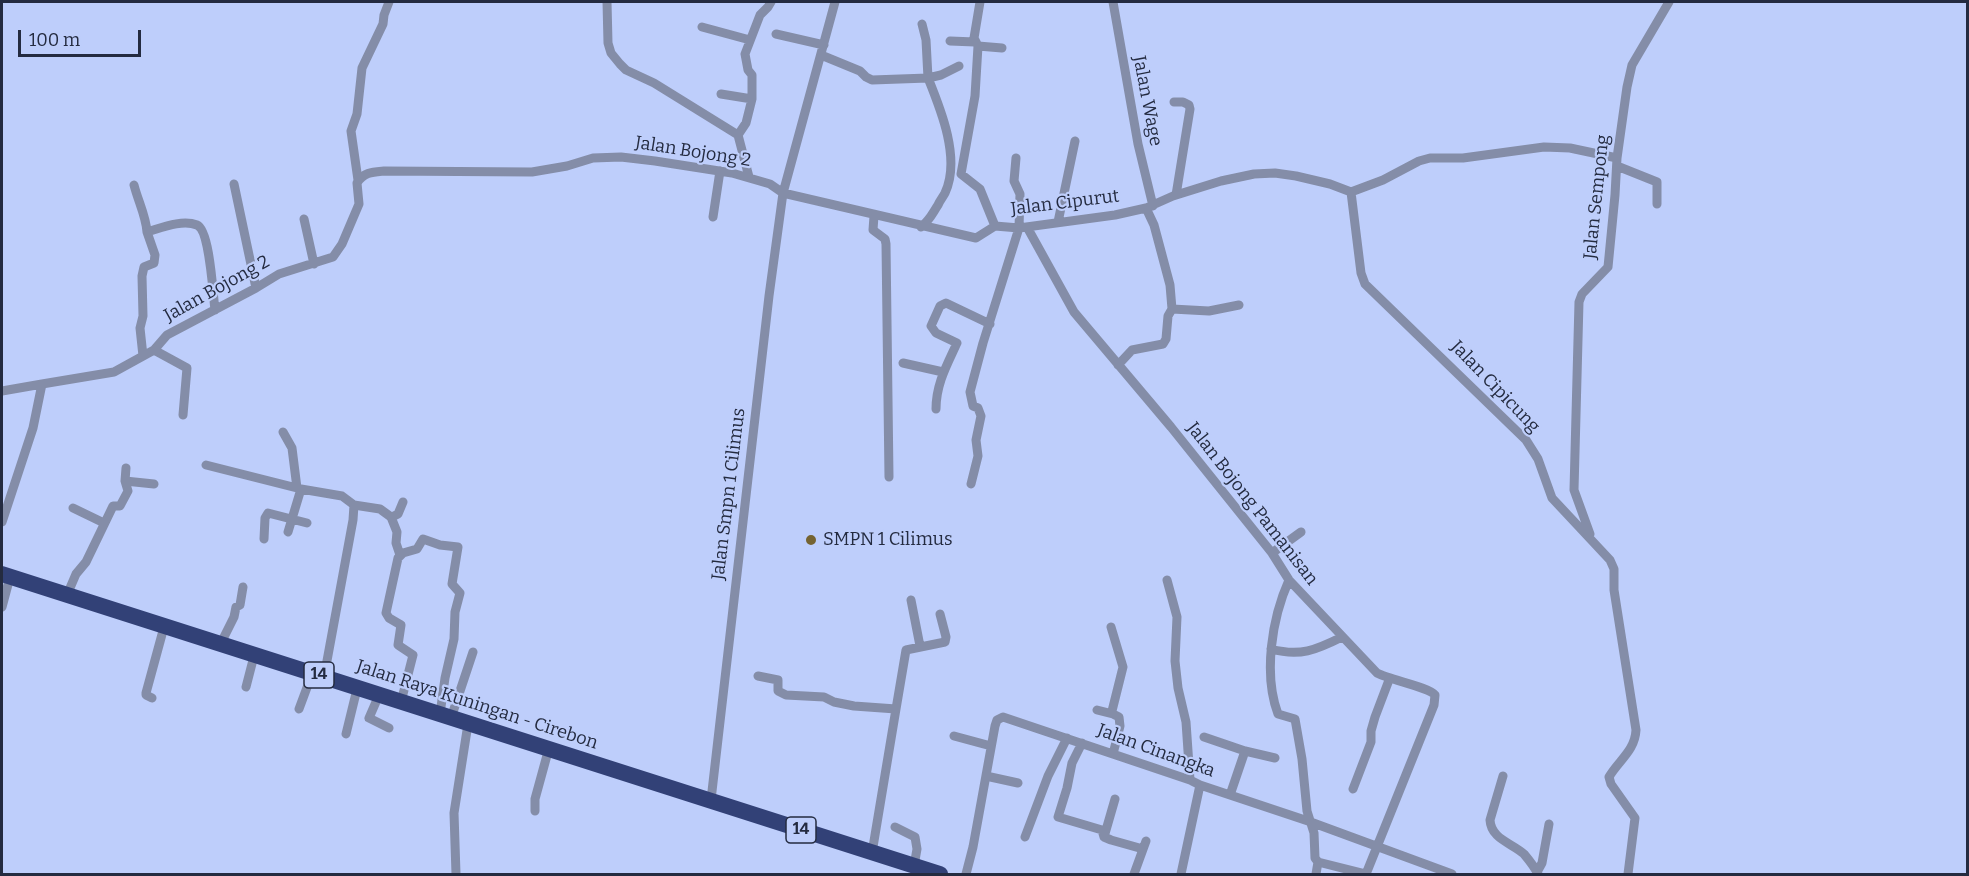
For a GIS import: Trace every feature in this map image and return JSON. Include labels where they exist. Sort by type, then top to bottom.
[{"type":"highway","name":"Jalan Raya Kuningan - Cirebon","points":[[6,575],[254,656],[663,784],[872,853],[907,868],[940,874]]},
{"type":"street","points":[[358,180],[351,131],[357,114],[362,68],[383,24],[389,2]]},
{"type":"street","points":[[607,2],[611,53],[626,70],[654,83],[738,135],[750,177]]},
{"type":"street","points":[[738,135],[746,123],[752,99],[752,75],[745,58],[760,15],[771,2]]},
{"type":"street","name":"Jalan Smpn 1 Cilimus","points":[[711,800],[783,193],[835,2]]},
{"type":"street","points":[[981,2],[975,96],[961,174],[980,189],[995,226]]},
{"type":"street","name":"Jalan Wage","points":[[1113,2],[1149,207],[1170,285],[1172,309],[1168,316],[1166,339],[1163,344],[1132,350],[1118,365]]},
{"type":"street","name":"Jalan Sempong","points":[[1589,531],[1574,490],[1578,315],[1582,294],[1608,267],[1617,162],[1632,64],[1669,2]]},
{"type":"street","points":[[921,227],[931,219],[946,192],[950,165],[949,142],[928,78],[926,40],[922,24]]},
{"type":"street","points":[[702,27],[750,40]]},
{"type":"street","points":[[776,34],[824,45]]},
{"type":"street","points":[[950,41],[1002,48]]},
{"type":"street","points":[[821,55],[860,71],[872,80],[928,78],[941,75],[959,66]]},
{"type":"street","points":[[721,94],[752,99]]},
{"type":"street","points":[[1174,102],[1183,102],[1190,108],[1176,195]]},
{"type":"street","points":[[1058,222],[1074,152],[1074,141]]},
{"type":"street","points":[[1351,192],[1430,158],[1463,158],[1544,147],[1570,148],[1617,162],[1656,183],[1657,204]]},
{"type":"street","name":"Jalan Bojong 2","points":[[2,391],[114,372],[154,350],[166,335],[286,270],[333,257],[342,244],[359,204],[356,185],[358,180],[370,172],[528,172],[593,158],[621,157],[750,177],[770,184],[783,193]]},
{"type":"street","points":[[971,484],[978,456],[976,440],[981,416],[978,408],[973,406],[970,392],[983,343],[1023,227],[1020,194],[1014,181],[1016,158]]},
{"type":"street","points":[[713,217],[720,171]]},
{"type":"street","name":"Jalan Cipurut","points":[[783,193],[976,238],[995,226],[1023,227],[1115,215],[1149,207],[1176,195],[1221,181],[1254,174],[1275,173],[1330,184],[1351,192]]},
{"type":"street","points":[[234,184],[256,288]]},
{"type":"street","points":[[134,185],[155,255],[154,263],[144,267],[142,276],[143,316],[140,328],[143,356]]},
{"type":"street","name":"Jalan Cipicung","points":[[1351,192],[1361,273],[1365,284],[1526,440],[1538,459],[1552,498],[1589,531],[1614,569],[1614,590],[1634,715],[1635,740],[1609,780],[1635,818],[1628,874]]},
{"type":"street","points":[[874,216],[873,230],[885,239],[886,244],[889,477]]},
{"type":"street","points":[[304,219],[314,264]]},
{"type":"street","points":[[147,232],[169,225],[187,224],[198,225],[203,230],[215,310]]},
{"type":"street","name":"Jalan Bojong Pamanisan","points":[[1023,227],[1074,312],[1272,553],[1289,580],[1372,669],[1389,680],[1430,690],[1435,699],[1366,874]]},
{"type":"street","points":[[936,409],[936,392],[957,343],[936,333],[931,326],[940,306],[946,303],[990,324]]},
{"type":"street","points":[[1172,309],[1209,311],[1239,305]]},
{"type":"street","points":[[154,350],[188,368],[183,415]]},
{"type":"street","points":[[903,363],[943,372]]},
{"type":"street","points":[[2,522],[33,428],[42,384]]},
{"type":"street","points":[[283,432],[292,448],[299,489],[288,532]]},
{"type":"street","points":[[206,465],[299,489],[342,496],[354,505],[380,509],[391,517],[397,532],[396,543],[400,555],[386,613],[389,618],[401,625],[398,645],[413,655],[401,702]]},
{"type":"street","points":[[68,595],[76,574],[86,562],[113,506],[120,506],[128,491],[125,481],[126,468]]},
{"type":"street","points":[[125,481],[154,484]]},
{"type":"street","points":[[391,517],[398,514],[404,502]]},
{"type":"street","points":[[299,709],[318,675],[351,531],[354,505]]},
{"type":"street","points":[[73,508],[104,523]]},
{"type":"street","points":[[264,539],[265,518],[268,513],[307,523]]},
{"type":"street","points":[[1272,553],[1301,532]]},
{"type":"street","points":[[400,555],[417,549],[423,539],[459,548],[452,584],[460,593],[455,612],[454,639],[445,678],[446,716]]},
{"type":"street","points":[[2,607],[6,575]]},
{"type":"street","points":[[1167,580],[1177,617],[1175,661],[1186,723],[1190,780]]},
{"type":"street","points":[[1289,580],[1283,595],[1271,650],[1274,702],[1281,715],[1295,719],[1302,759],[1308,821],[1314,833],[1315,858],[1318,862],[1316,874]]},
{"type":"street","points":[[220,645],[234,617],[236,607],[240,605],[243,587]]},
{"type":"street","points":[[911,600],[920,646]]},
{"type":"street","points":[[872,853],[905,652],[908,648],[945,642],[946,637],[940,614]]},
{"type":"street","points":[[152,698],[146,693],[164,627]]},
{"type":"street","points":[[1111,627],[1123,666],[1113,714]]},
{"type":"street","points":[[1271,650],[1284,653],[1312,651],[1342,637]]},
{"type":"street","points":[[446,716],[473,652]]},
{"type":"street","points":[[246,687],[254,656]]},
{"type":"street","points":[[758,676],[778,680],[778,691],[786,695],[821,697],[854,706],[896,709]]},
{"type":"street","points":[[1353,789],[1371,742],[1372,723],[1389,680]]},
{"type":"street","points":[[346,734],[357,688]]},
{"type":"street","points":[[379,695],[369,718],[389,728]]},
{"type":"street","points":[[1097,710],[1113,714],[1119,717],[1121,722],[1113,754]]},
{"type":"street","name":"Jalan Cinangka","points":[[966,874],[995,726],[1003,717],[1082,742],[1308,821],[1452,874]]},
{"type":"street","points":[[456,874],[454,813],[468,724]]},
{"type":"street","points":[[954,736],[992,746]]},
{"type":"street","points":[[1025,837],[1048,776],[1067,738]]},
{"type":"street","points":[[1204,738],[1275,758]]},
{"type":"street","points":[[1082,742],[1072,763],[1058,817],[1101,830],[1104,832],[1104,837]]},
{"type":"street","points":[[535,811],[535,799],[549,748]]},
{"type":"street","points":[[1230,795],[1245,751]]},
{"type":"street","points":[[986,776],[1018,783]]},
{"type":"street","points":[[1503,777],[1490,826],[1493,832],[1524,855],[1538,873],[1542,864],[1549,824]]},
{"type":"street","points":[[1181,874],[1200,785]]},
{"type":"street","points":[[1104,837],[1115,799]]},
{"type":"street","points":[[895,827],[915,837],[917,849],[907,868]]},
{"type":"street","points":[[1104,837],[1119,843],[1144,845],[1134,874]]},
{"type":"street","points":[[1318,862],[1366,874]]},
{"type":"place","name":"SMPN 1 Cilimus","points":[[811,540]]}]
